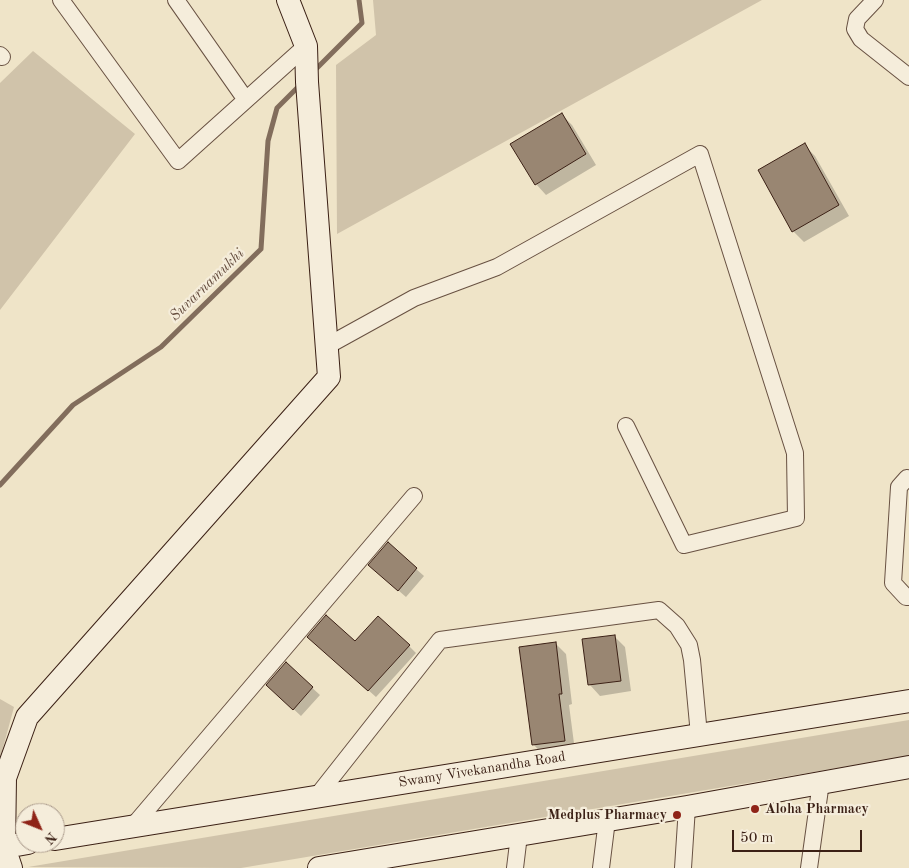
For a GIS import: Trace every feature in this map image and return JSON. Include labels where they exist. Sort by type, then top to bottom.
[{"type":"main road","points":[[5,854],[6,778],[27,718],[329,377],[306,47],[288,0]]},
{"type":"main road","name":"Swamy Vivekanandha Road","points":[[65,837],[909,701]]},
{"type":"main road","points":[[319,868],[687,807],[909,767]]},
{"type":"street","points":[[61,0],[178,160],[306,47]]},
{"type":"street","points":[[176,0],[246,100]]},
{"type":"street","points":[[870,2],[857,19],[855,29],[861,39],[900,72],[909,77]]},
{"type":"street","points":[[327,346],[414,298],[497,267],[700,154],[795,453],[796,518],[684,545],[626,426]]},
{"type":"street","points":[[907,478],[899,487],[894,583],[906,597],[909,597]]},
{"type":"street","points":[[133,826],[414,496]]},
{"type":"street","points":[[317,796],[440,640],[659,610],[677,626],[689,645],[699,735]]},
{"type":"street","points":[[809,868],[821,782]]},
{"type":"street","points":[[683,868],[687,807]]},
{"type":"street","points":[[602,868],[607,820]]},
{"type":"street","points":[[515,868],[519,834]]},
{"type":"shaded area","points":[[373,0],[762,0],[337,234],[336,65],[376,35]]},
{"type":"shaded area","points":[[33,51],[135,134],[0,310],[0,83]]},
{"type":"shaded area","points":[[0,699],[14,707],[0,759]]},
{"type":"shaded area","points":[[909,720],[909,756],[241,868],[28,867]]},
{"type":"building","points":[[562,113],[586,154],[535,185],[510,144]]},
{"type":"building","points":[[805,143],[839,205],[792,232],[758,170]]},
{"type":"building","points":[[388,542],[417,568],[398,591],[368,565]]},
{"type":"building","points":[[326,615],[355,641],[378,616],[410,645],[368,691],[307,637]]},
{"type":"building","points":[[615,635],[621,681],[588,685],[582,639]]},
{"type":"building","points":[[556,642],[562,694],[559,694],[565,741],[532,745],[519,647]]},
{"type":"building","points":[[286,662],[313,687],[293,710],[266,685]]},
{"type":"waterway","name":"Suvarnamukhi","points":[[313,72],[362,23],[359,0]]},
{"type":"waterway","name":"Suvarnamukhi","points":[[0,485],[73,405],[161,347],[261,249],[268,141],[277,108],[300,85]]},
{"type":"place","name":"Aloha Pharmacy","points":[[755,809]]},
{"type":"place","name":"Medplus Pharmacy","points":[[677,815]]}]
